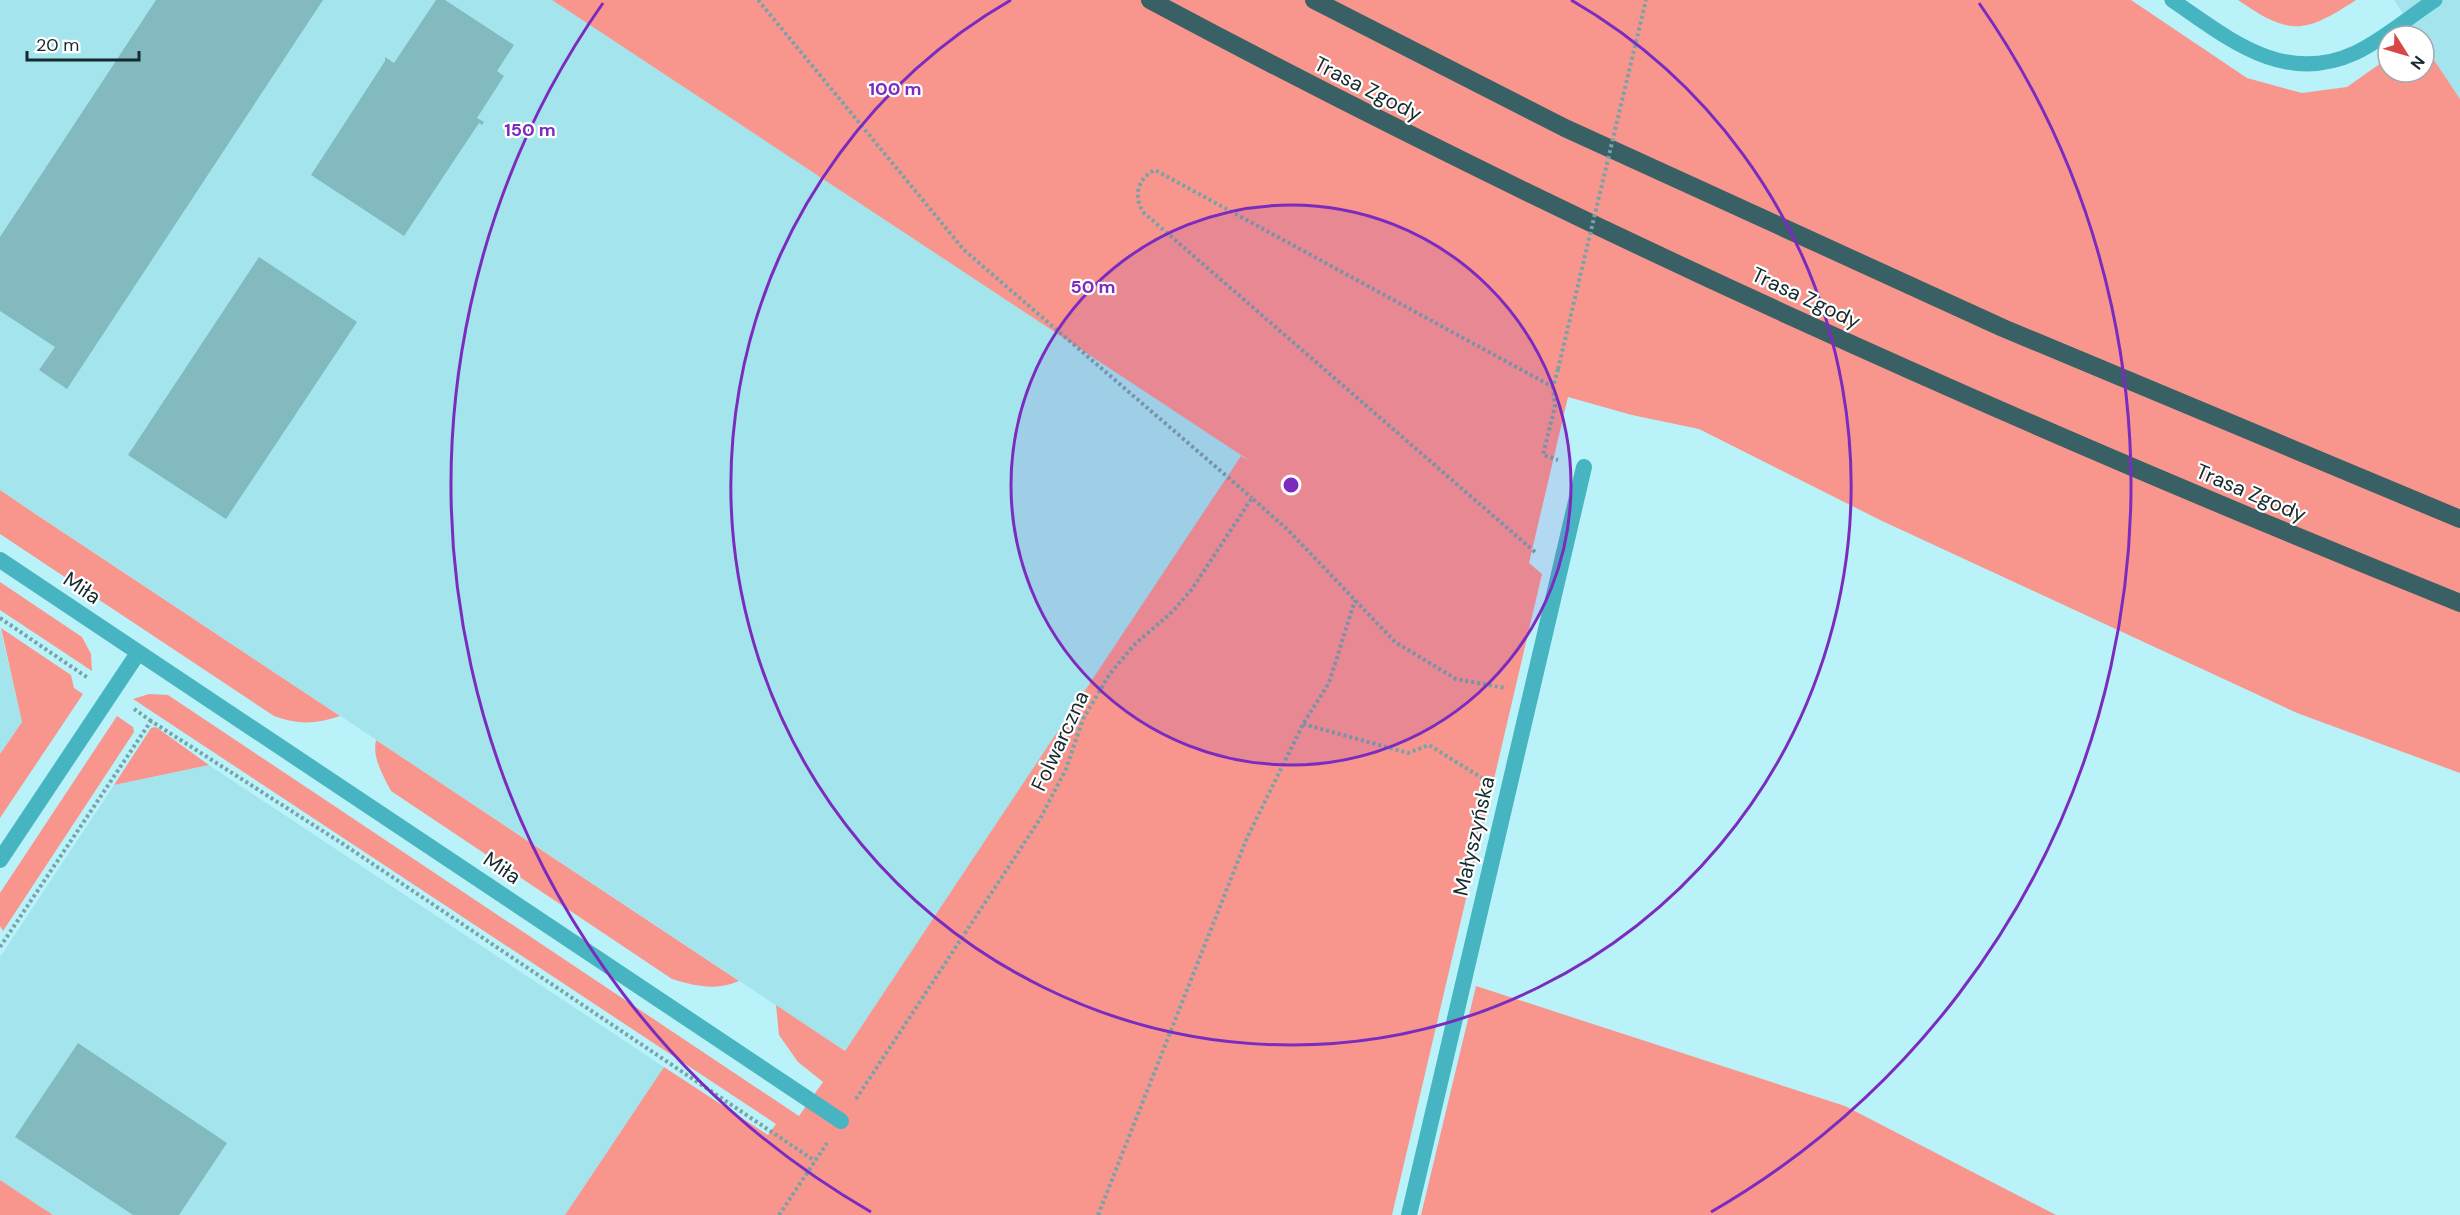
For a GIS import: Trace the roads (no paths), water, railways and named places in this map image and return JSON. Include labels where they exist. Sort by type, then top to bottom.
[{"type":"highway","name":"Trasa Zgody","points":[[1150,0],[1298,79],[1534,198],[1966,396],[2256,520],[2460,603]]},
{"type":"highway","points":[[1314,0],[1565,128],[2003,328],[2460,519]]},
{"type":"street","name":"Małyszyńska","points":[[1409,1215],[1584,467]]},
{"type":"street","name":"Miła","points":[[0,560],[841,1121]]},
{"type":"street","points":[[0,860],[138,653]]},
{"type":"lane","points":[[2172,0],[2243,48],[2279,62],[2318,63],[2356,52],[2435,0]]}]
